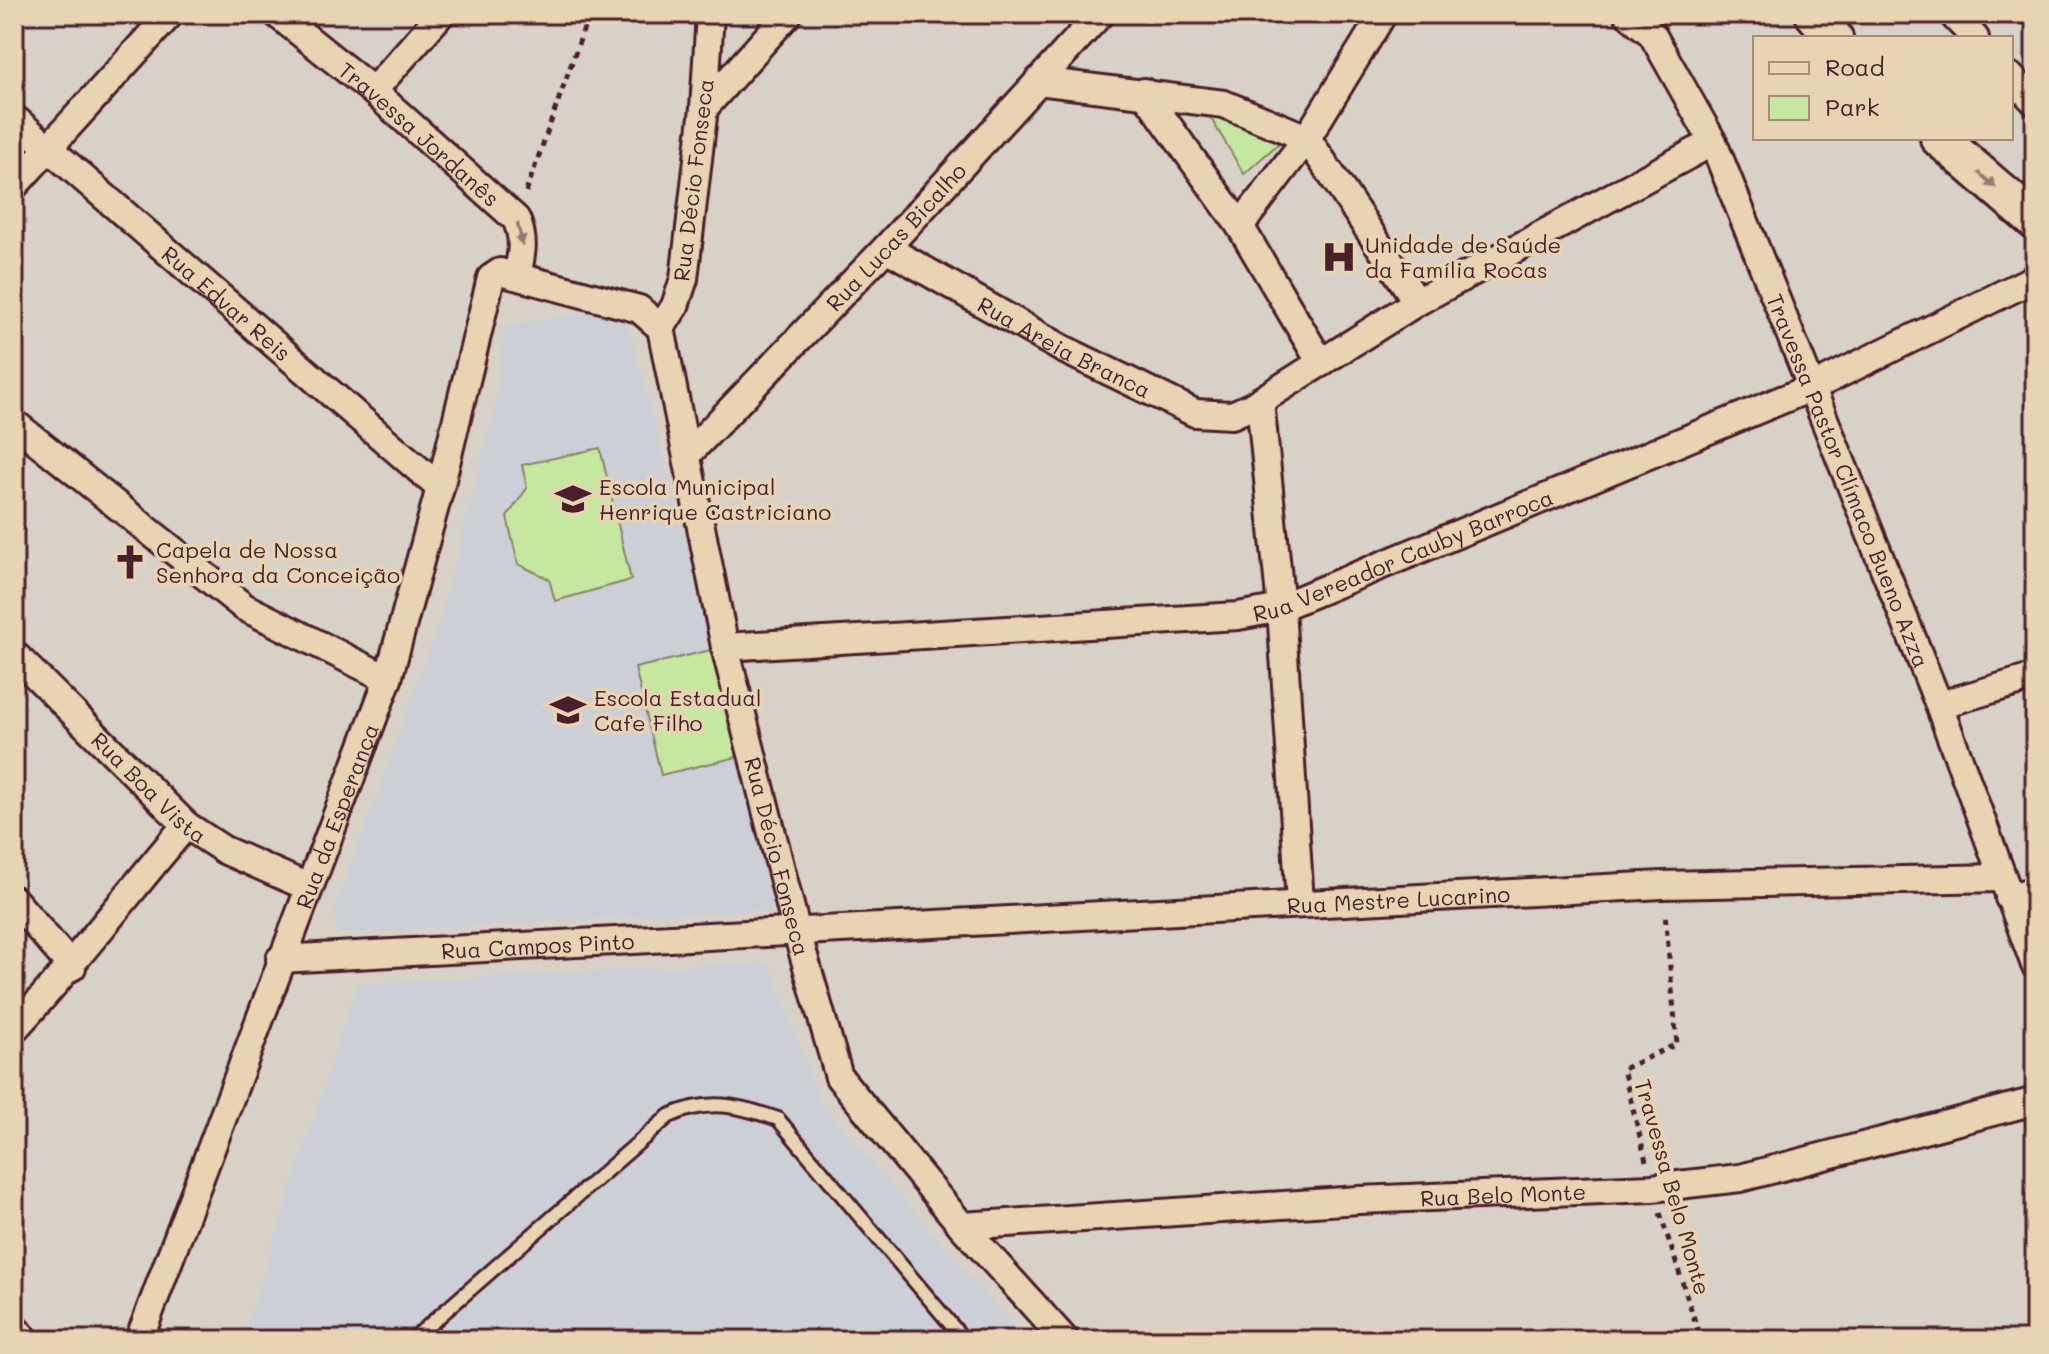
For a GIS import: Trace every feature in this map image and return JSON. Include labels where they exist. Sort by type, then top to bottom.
[{"type":"street","points":[[14,186],[170,14]]},
{"type":"street","name":"Travessa Jordanês","points":[[277,14],[373,91],[516,219],[522,232],[523,249],[517,275]]},
{"type":"street","points":[[373,91],[441,14]]},
{"type":"street","name":"Rua Décio Fonseca","points":[[710,14],[704,108],[684,279],[675,306],[661,328],[725,647],[796,929],[839,1077],[962,1226],[1065,1340]]},
{"type":"street","points":[[704,108],[788,14]]},
{"type":"street","name":"Rua Lucas Bicalho","points":[[687,455],[886,248],[1100,14]]},
{"type":"street","points":[[1240,226],[1307,138],[1383,14]]},
{"type":"street","name":"Travessa Pastor Clímaco Bueno Azza","points":[[1628,14],[1652,34],[1713,142],[1939,705],[2035,965]]},
{"type":"street","points":[[1814,14],[1832,36]]},
{"type":"street","points":[[1952,14],[1973,36]]},
{"type":"street","points":[[2013,79],[2035,102]]},
{"type":"street","points":[[1038,81],[1224,104],[1307,138],[1417,302]]},
{"type":"street","points":[[1144,92],[1240,226],[1321,363]]},
{"type":"street","name":"Rua Edvar Reis","points":[[14,118],[440,488]]},
{"type":"street","points":[[1942,140],[2031,210]]},
{"type":"street","points":[[1300,903],[1281,608],[1256,404],[1417,302],[1713,142]]},
{"type":"street","name":"Rua Areia Branca","points":[[886,248],[1063,349],[1195,413],[1232,415],[1256,404]]},
{"type":"street","name":"Rua da Esperança","points":[[139,1340],[388,679],[440,488],[491,278],[496,272],[517,275]]},
{"type":"street","points":[[517,275],[639,309],[661,328]]},
{"type":"street","name":"Rua Vereador Cauby Barroca","points":[[725,647],[1238,616],[1281,608],[1813,387],[2035,278]]},
{"type":"street","points":[[14,423],[244,607],[388,679]]},
{"type":"street","name":"Rua Boa Vista","points":[[14,654],[186,825],[224,850],[308,887]]},
{"type":"street","points":[[1939,705],[2035,677]]},
{"type":"street","points":[[14,1029],[72,967],[113,911],[186,825]]},
{"type":"street","name":"Rua Mestre Lucarino","points":[[796,929],[1662,885],[2035,890]]},
{"type":"street","points":[[14,900],[72,967]]},
{"type":"street","name":"Rua Campos Pinto","points":[[280,959],[796,929]]},
{"type":"street","name":"Rua Belo Monte","points":[[962,1226],[1359,1200],[1652,1188],[1740,1178],[2035,1101]]},
{"type":"street","points":[[14,1328],[26,1340]]},
{"type":"lane","points":[[412,1340],[669,1116],[693,1105],[743,1107],[778,1119],[964,1340]]},
{"type":"path","points":[[516,219],[589,14]]},
{"type":"path","name":"Travessa Belo Monte","points":[[1662,885],[1677,1044],[1623,1069],[1652,1188],[1701,1340]]},
{"type":"shaded area","name":"Escola Estadual Cafe Filho","points":[[624,308],[713,642],[776,901],[771,909],[338,934],[335,910],[440,620],[495,408],[505,325]]},
{"type":"shaded area","points":[[769,962],[820,1102],[1025,1340],[242,1340],[357,984]]},
{"type":"green space","points":[[1225,107],[1278,144],[1244,174],[1206,110]]},
{"type":"green space","points":[[600,448],[631,580],[555,601],[549,579],[518,564],[507,517],[527,488],[522,465]]},
{"type":"green space","points":[[711,650],[737,757],[661,775],[635,668]]},
{"type":"place","name":"Unidade de Saúde da Família Rocas","points":[[1339,257]]},
{"type":"place","name":"Escola Municipal Henrique Castriciano","points":[[573,499]]},
{"type":"place","name":"Capela de Nossa Senhora da Conceição","points":[[130,562]]},
{"type":"place","name":"Escola Estadual Cafe Filho","points":[[568,710]]}]
